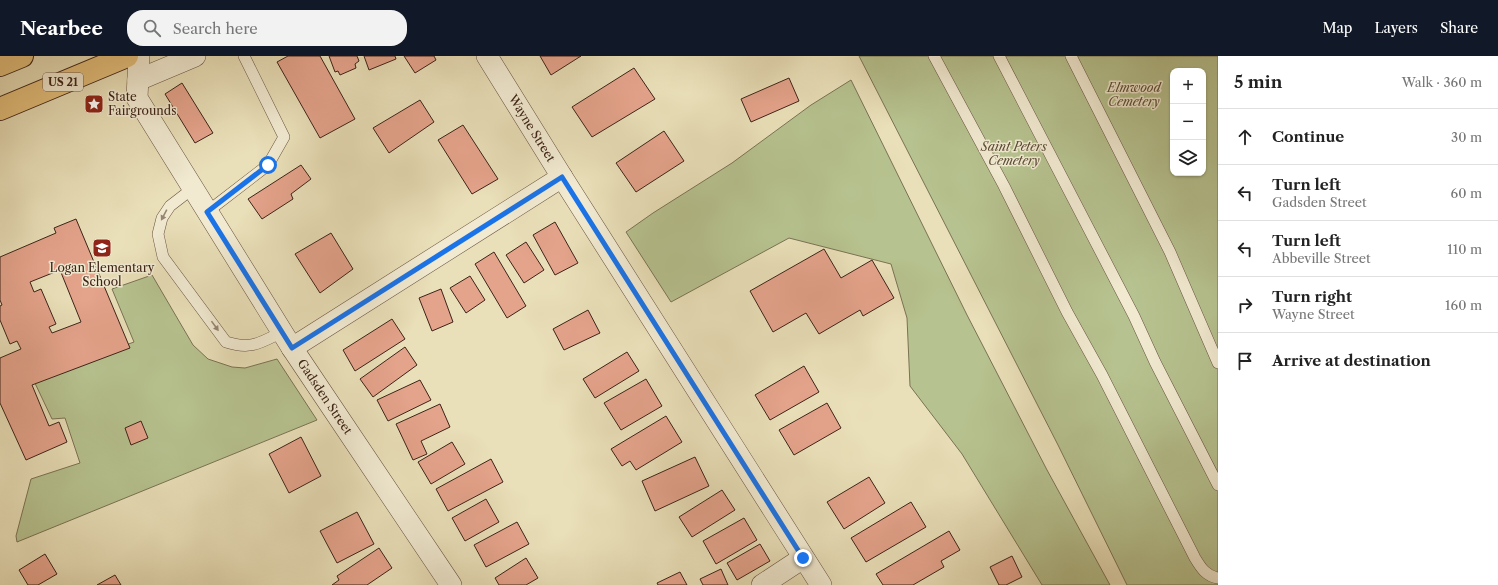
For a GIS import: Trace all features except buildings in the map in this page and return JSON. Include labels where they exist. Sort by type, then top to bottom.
[{"type":"highway","points":[[0,65],[22,56]]},
{"type":"highway","name":"US 21","points":[[0,109],[127,56]]},
{"type":"street","name":"Gadsden Street","points":[[139,56],[137,98],[287,340],[451,585]]},
{"type":"street","points":[[138,80],[195,56]]},
{"type":"street","name":"Wayne Street","points":[[486,56],[803,558],[822,585]]},
{"type":"street","points":[[287,340],[562,177]]},
{"type":"street","points":[[762,585],[803,558]]},
{"type":"lane","points":[[207,212],[268,165],[284,137],[244,56]]},
{"type":"lane","points":[[934,56],[1004,186],[1195,558],[1203,571],[1212,577],[1218,578]]},
{"type":"lane","points":[[999,56],[1134,316],[1171,395],[1218,485]]},
{"type":"lane","points":[[1070,56],[1170,252],[1217,358]]},
{"type":"lane","points":[[192,189],[170,206],[162,218],[158,234],[163,257],[226,342],[239,346],[287,340]]},
{"type":"green space","name":"Saint Peters Cemetery","points":[[859,56],[1218,56],[1218,585],[1127,585],[1058,445]]},
{"type":"green space","points":[[851,80],[967,315],[1047,470],[1110,585],[1042,585],[962,454],[910,386],[907,318],[891,264],[789,238],[671,302],[626,232],[732,163],[811,105]]},
{"type":"green space","points":[[152,275],[193,345],[208,359],[232,367],[245,368],[277,359],[317,420],[17,542],[16,536],[31,479],[80,463],[65,418],[52,419],[33,379],[134,342],[112,289]]},
{"type":"place","name":"State Fairgrounds","points":[[94,104]]},
{"type":"place","name":"Logan Elementary School","points":[[102,248]]},
{"type":"route","points":[[268,165],[207,212],[292,348],[562,177],[803,558]]},
{"type":"park label","name":"Elmwood Cemetery","points":[[1134,95]]}]
